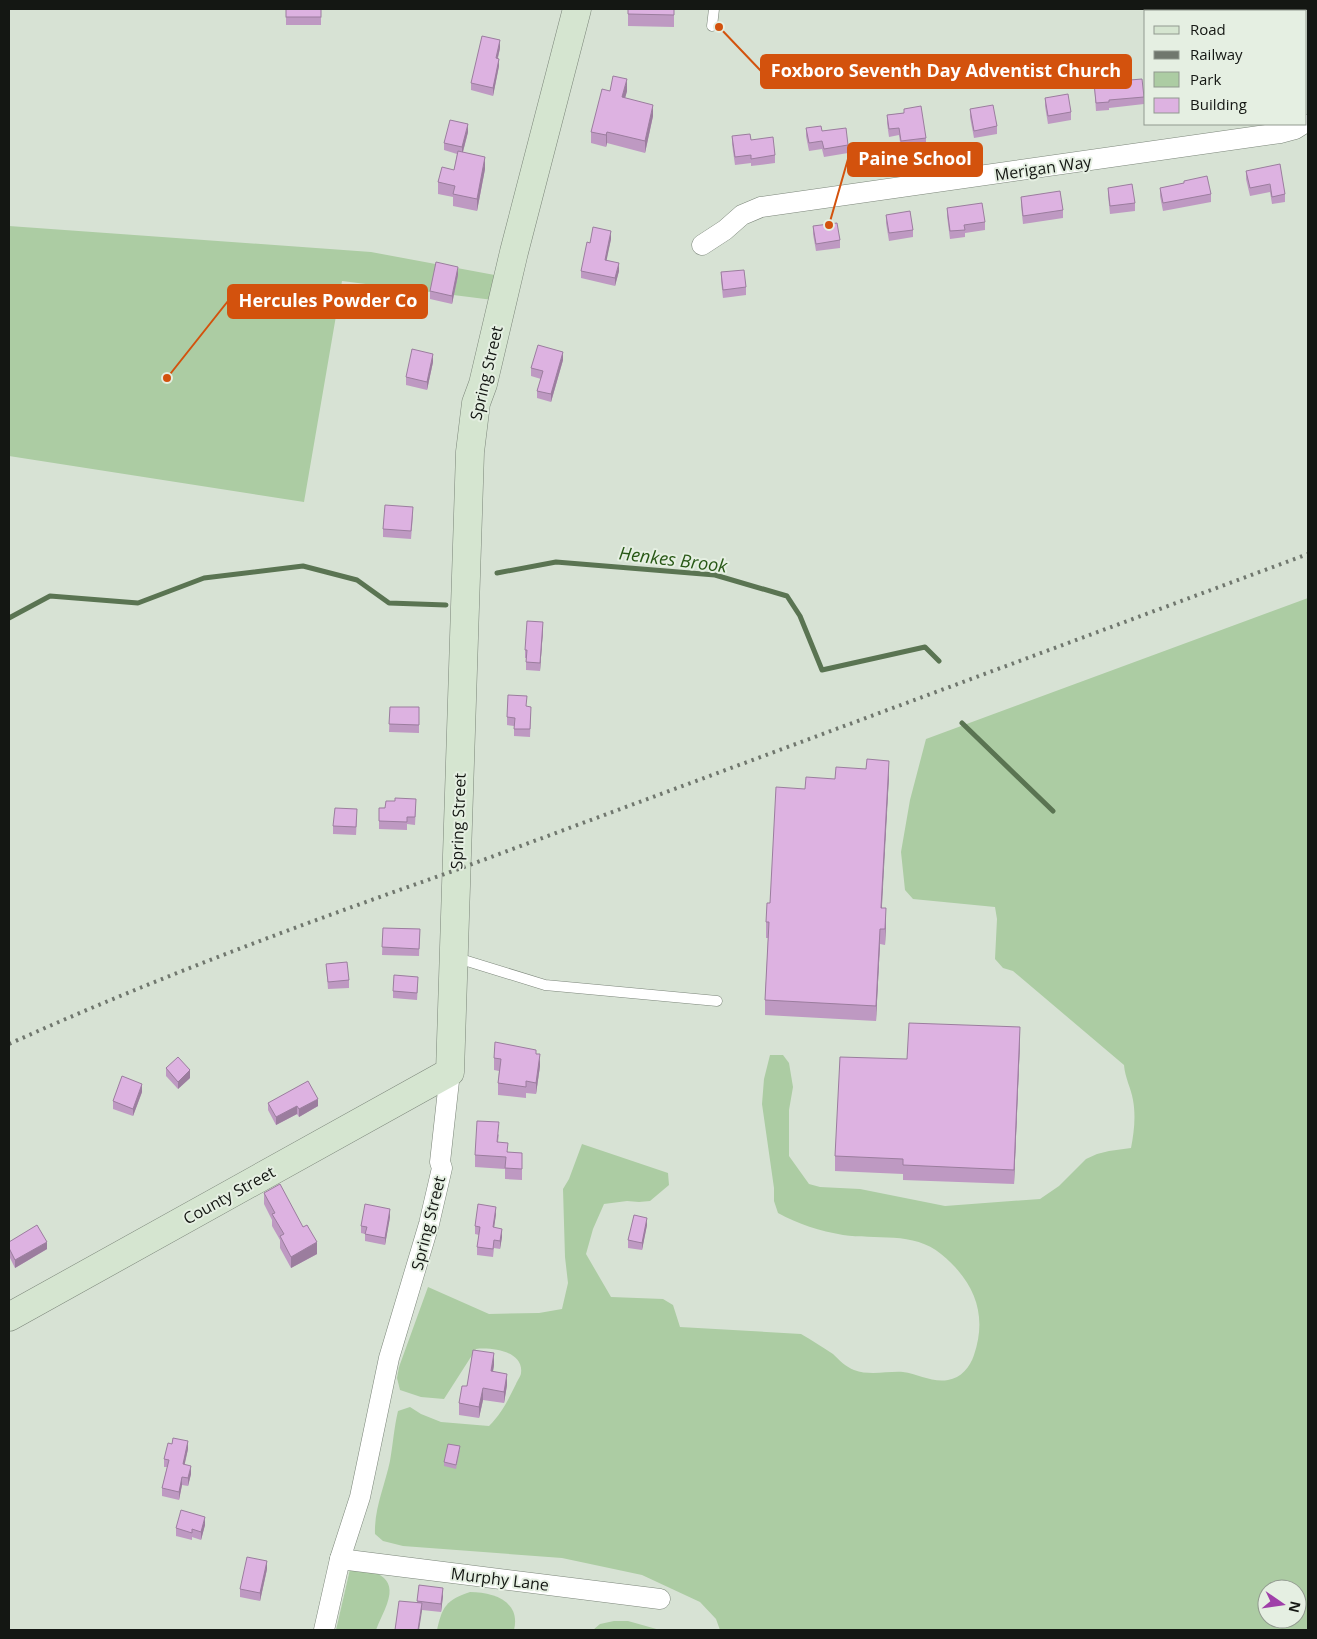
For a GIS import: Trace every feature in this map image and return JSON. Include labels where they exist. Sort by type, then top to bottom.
[{"type":"street","name":"Spring Street","points":[[324,1630],[340,1558],[360,1497],[390,1358],[429,1224],[442,1168],[440,1162],[450,1072],[470,452],[476,403],[483,384],[514,252],[577,9]]},
{"type":"street","name":"Merigan Way","points":[[702,245],[725,230],[742,215],[761,207],[1270,135],[1295,129],[1301,125]]},
{"type":"street","name":"County Street","points":[[9,1317],[450,1072]]},
{"type":"street","name":"Murphy Lane","points":[[340,1558],[660,1599]]},
{"type":"lane","points":[[712,26],[714,9]]},
{"type":"lane","points":[[453,957],[545,985],[717,1001]]},
{"type":"green space","points":[[9,226],[371,252],[500,276],[493,300],[342,281],[304,502],[9,456]]},
{"type":"green space","points":[[1308,598],[1308,1630],[720,1630],[716,1619],[700,1602],[642,1575],[562,1558],[403,1546],[383,1541],[375,1534],[376,1515],[390,1461],[398,1411],[410,1407],[421,1414],[441,1422],[489,1426],[498,1416],[521,1374],[521,1366],[512,1355],[498,1350],[476,1349],[444,1399],[421,1397],[400,1390],[397,1378],[399,1367],[428,1287],[489,1314],[539,1313],[562,1309],[568,1283],[565,1257],[563,1189],[569,1179],[582,1144],[668,1173],[669,1185],[650,1201],[604,1204],[593,1229],[586,1254],[611,1297],[663,1299],[673,1305],[680,1327],[801,1334],[833,1354],[845,1365],[860,1372],[903,1372],[942,1381],[953,1379],[961,1374],[970,1364],[974,1355],[979,1326],[975,1299],[970,1287],[962,1275],[941,1254],[919,1242],[907,1239],[843,1235],[801,1224],[778,1213],[774,1201],[774,1188],[762,1104],[764,1079],[770,1055],[783,1055],[789,1063],[793,1087],[789,1110],[789,1156],[809,1184],[820,1187],[860,1189],[945,1206],[1040,1199],[1059,1186],[1086,1159],[1109,1151],[1131,1148],[1134,1106],[1124,1065],[1013,971],[1003,968],[995,959],[997,919],[995,907],[913,899],[905,890],[901,852],[910,800],[926,739]]},
{"type":"green space","points":[[351,1565],[375,1572],[386,1580],[389,1587],[390,1594],[387,1604],[376,1630],[336,1630]]},
{"type":"green space","points":[[470,1592],[496,1596],[509,1605],[515,1620],[514,1630],[437,1630],[446,1605],[455,1598]]},
{"type":"green space","points":[[628,1621],[660,1630],[593,1630],[600,1624]]},
{"type":"building","points":[[286,9],[321,9],[321,17],[286,17]]},
{"type":"building","points":[[628,9],[674,9],[674,15],[628,14]]},
{"type":"building","points":[[482,36],[500,40],[496,58],[499,59],[493,88],[471,83]]},
{"type":"building","points":[[613,76],[627,79],[622,97],[653,105],[645,141],[607,132],[606,135],[591,132],[602,89],[610,91]]},
{"type":"building","points":[[1142,79],[1144,97],[1096,103],[1094,83]]},
{"type":"building","points":[[1068,94],[1071,112],[1048,116],[1045,98]]},
{"type":"building","points":[[993,105],[997,126],[974,131],[970,109]]},
{"type":"building","points":[[921,106],[926,138],[901,141],[899,128],[889,129],[887,115],[904,113],[904,109]]},
{"type":"building","points":[[450,120],[468,124],[462,147],[444,143]]},
{"type":"building","points":[[821,126],[822,131],[846,128],[848,145],[824,149],[822,141],[809,143],[806,128]]},
{"type":"building","points":[[750,134],[751,140],[773,137],[775,155],[751,159],[751,155],[735,157],[732,136]]},
{"type":"building","points":[[458,151],[485,157],[477,199],[453,194],[455,186],[438,182],[442,167],[454,170]]},
{"type":"building","points":[[1280,164],[1285,194],[1272,197],[1270,184],[1250,188],[1246,171]]},
{"type":"building","points":[[1207,176],[1211,194],[1163,203],[1160,188]]},
{"type":"building","points":[[1132,184],[1135,203],[1110,206],[1108,188]]},
{"type":"building","points":[[1060,191],[1063,210],[1023,216],[1021,197]]},
{"type":"building","points":[[982,203],[985,222],[964,225],[965,230],[950,231],[947,208]]},
{"type":"building","points":[[910,211],[913,230],[889,233],[886,215]]},
{"type":"building","points":[[837,223],[840,240],[816,244],[813,226]]},
{"type":"building","points":[[593,227],[611,231],[605,260],[619,263],[615,278],[581,271],[587,242],[590,243]]},
{"type":"building","points":[[436,262],[458,267],[452,296],[430,291]]},
{"type":"building","points":[[744,270],[746,287],[723,290],[721,272]]},
{"type":"building","points":[[538,345],[563,352],[551,394],[537,391],[543,371],[531,368]]},
{"type":"building","points":[[412,349],[433,354],[427,382],[406,377]]},
{"type":"building","points":[[385,505],[413,507],[411,531],[383,529]]},
{"type":"building","points":[[527,621],[543,622],[540,663],[526,662]]},
{"type":"building","points":[[508,695],[527,696],[526,706],[531,707],[530,729],[514,729],[515,718],[507,717]]},
{"type":"building","points":[[390,707],[419,707],[419,725],[389,724]]},
{"type":"building","points":[[867,759],[889,761],[881,908],[886,908],[885,929],[880,929],[876,1006],[765,1000],[769,922],[766,922],[767,903],[770,903],[776,787],[805,789],[806,777],[835,779],[836,767],[866,769]]},
{"type":"building","points":[[395,798],[416,799],[415,817],[407,817],[407,822],[379,821],[379,808],[385,808],[386,801],[395,801]]},
{"type":"building","points":[[335,808],[357,809],[356,827],[333,826]]},
{"type":"building","points":[[383,928],[420,929],[419,949],[382,947]]},
{"type":"building","points":[[347,962],[349,980],[328,982],[326,964]]},
{"type":"building","points":[[394,975],[418,977],[417,993],[393,991]]},
{"type":"building","points":[[909,1023],[1020,1027],[1014,1170],[903,1165],[903,1159],[835,1156],[840,1057],[907,1059]]},
{"type":"building","points":[[495,1042],[536,1050],[536,1054],[540,1054],[536,1083],[526,1081],[526,1087],[498,1083],[501,1059],[494,1058]]},
{"type":"building","points":[[178,1057],[190,1070],[178,1082],[166,1068]]},
{"type":"building","points":[[122,1076],[142,1084],[133,1109],[113,1101]]},
{"type":"building","points":[[308,1081],[318,1099],[299,1109],[297,1106],[276,1117],[268,1103]]},
{"type":"building","points":[[477,1121],[499,1122],[497,1142],[508,1143],[507,1152],[522,1153],[522,1169],[505,1168],[506,1157],[475,1155]]},
{"type":"building","points":[[280,1184],[303,1227],[307,1225],[317,1242],[291,1257],[280,1236],[284,1234],[272,1214],[275,1213],[264,1193]]},
{"type":"building","points":[[365,1204],[390,1209],[385,1238],[365,1234],[367,1227],[361,1226]]},
{"type":"building","points":[[478,1204],[496,1207],[493,1227],[502,1229],[500,1241],[494,1240],[493,1249],[477,1247],[480,1227],[475,1226]]},
{"type":"building","points":[[634,1215],[647,1218],[642,1243],[628,1240]]},
{"type":"building","points":[[37,1225],[47,1242],[15,1260],[9,1248],[9,1242]]},
{"type":"building","points":[[473,1350],[494,1353],[491,1371],[507,1374],[504,1392],[483,1388],[479,1407],[459,1403],[462,1386],[467,1386]]},
{"type":"building","points":[[173,1438],[188,1441],[183,1464],[191,1466],[188,1478],[182,1477],[179,1492],[162,1488],[169,1460],[164,1459],[168,1443],[172,1444]]},
{"type":"building","points":[[448,1444],[460,1446],[456,1465],[444,1462]]},
{"type":"building","points":[[181,1510],[205,1517],[201,1532],[192,1529],[192,1533],[176,1528]]},
{"type":"building","points":[[247,1557],[267,1561],[260,1593],[240,1589]]},
{"type":"building","points":[[419,1585],[443,1588],[441,1604],[417,1601]]},
{"type":"building","points":[[399,1601],[422,1603],[418,1630],[395,1630]]},
{"type":"waterway","name":"Henkes Brook","points":[[497,573],[556,562],[715,575],[787,596],[800,616],[822,670],[925,647],[939,661]]},
{"type":"waterway","name":"Henkes Brook","points":[[9,618],[50,596],[138,603],[204,578],[303,566],[357,580],[389,603],[446,605]]},
{"type":"waterway","name":"Henkes Brook","points":[[962,723],[1053,811]]},
{"type":"railway","points":[[9,1044],[119,996],[287,931],[1308,554]]},
{"type":"place","name":"Foxboro Seventh Day Adventist Church","points":[[719,27]]},
{"type":"place","name":"Paine School","points":[[829,225]]},
{"type":"place","name":"Hercules Powder Co","points":[[167,378]]}]
